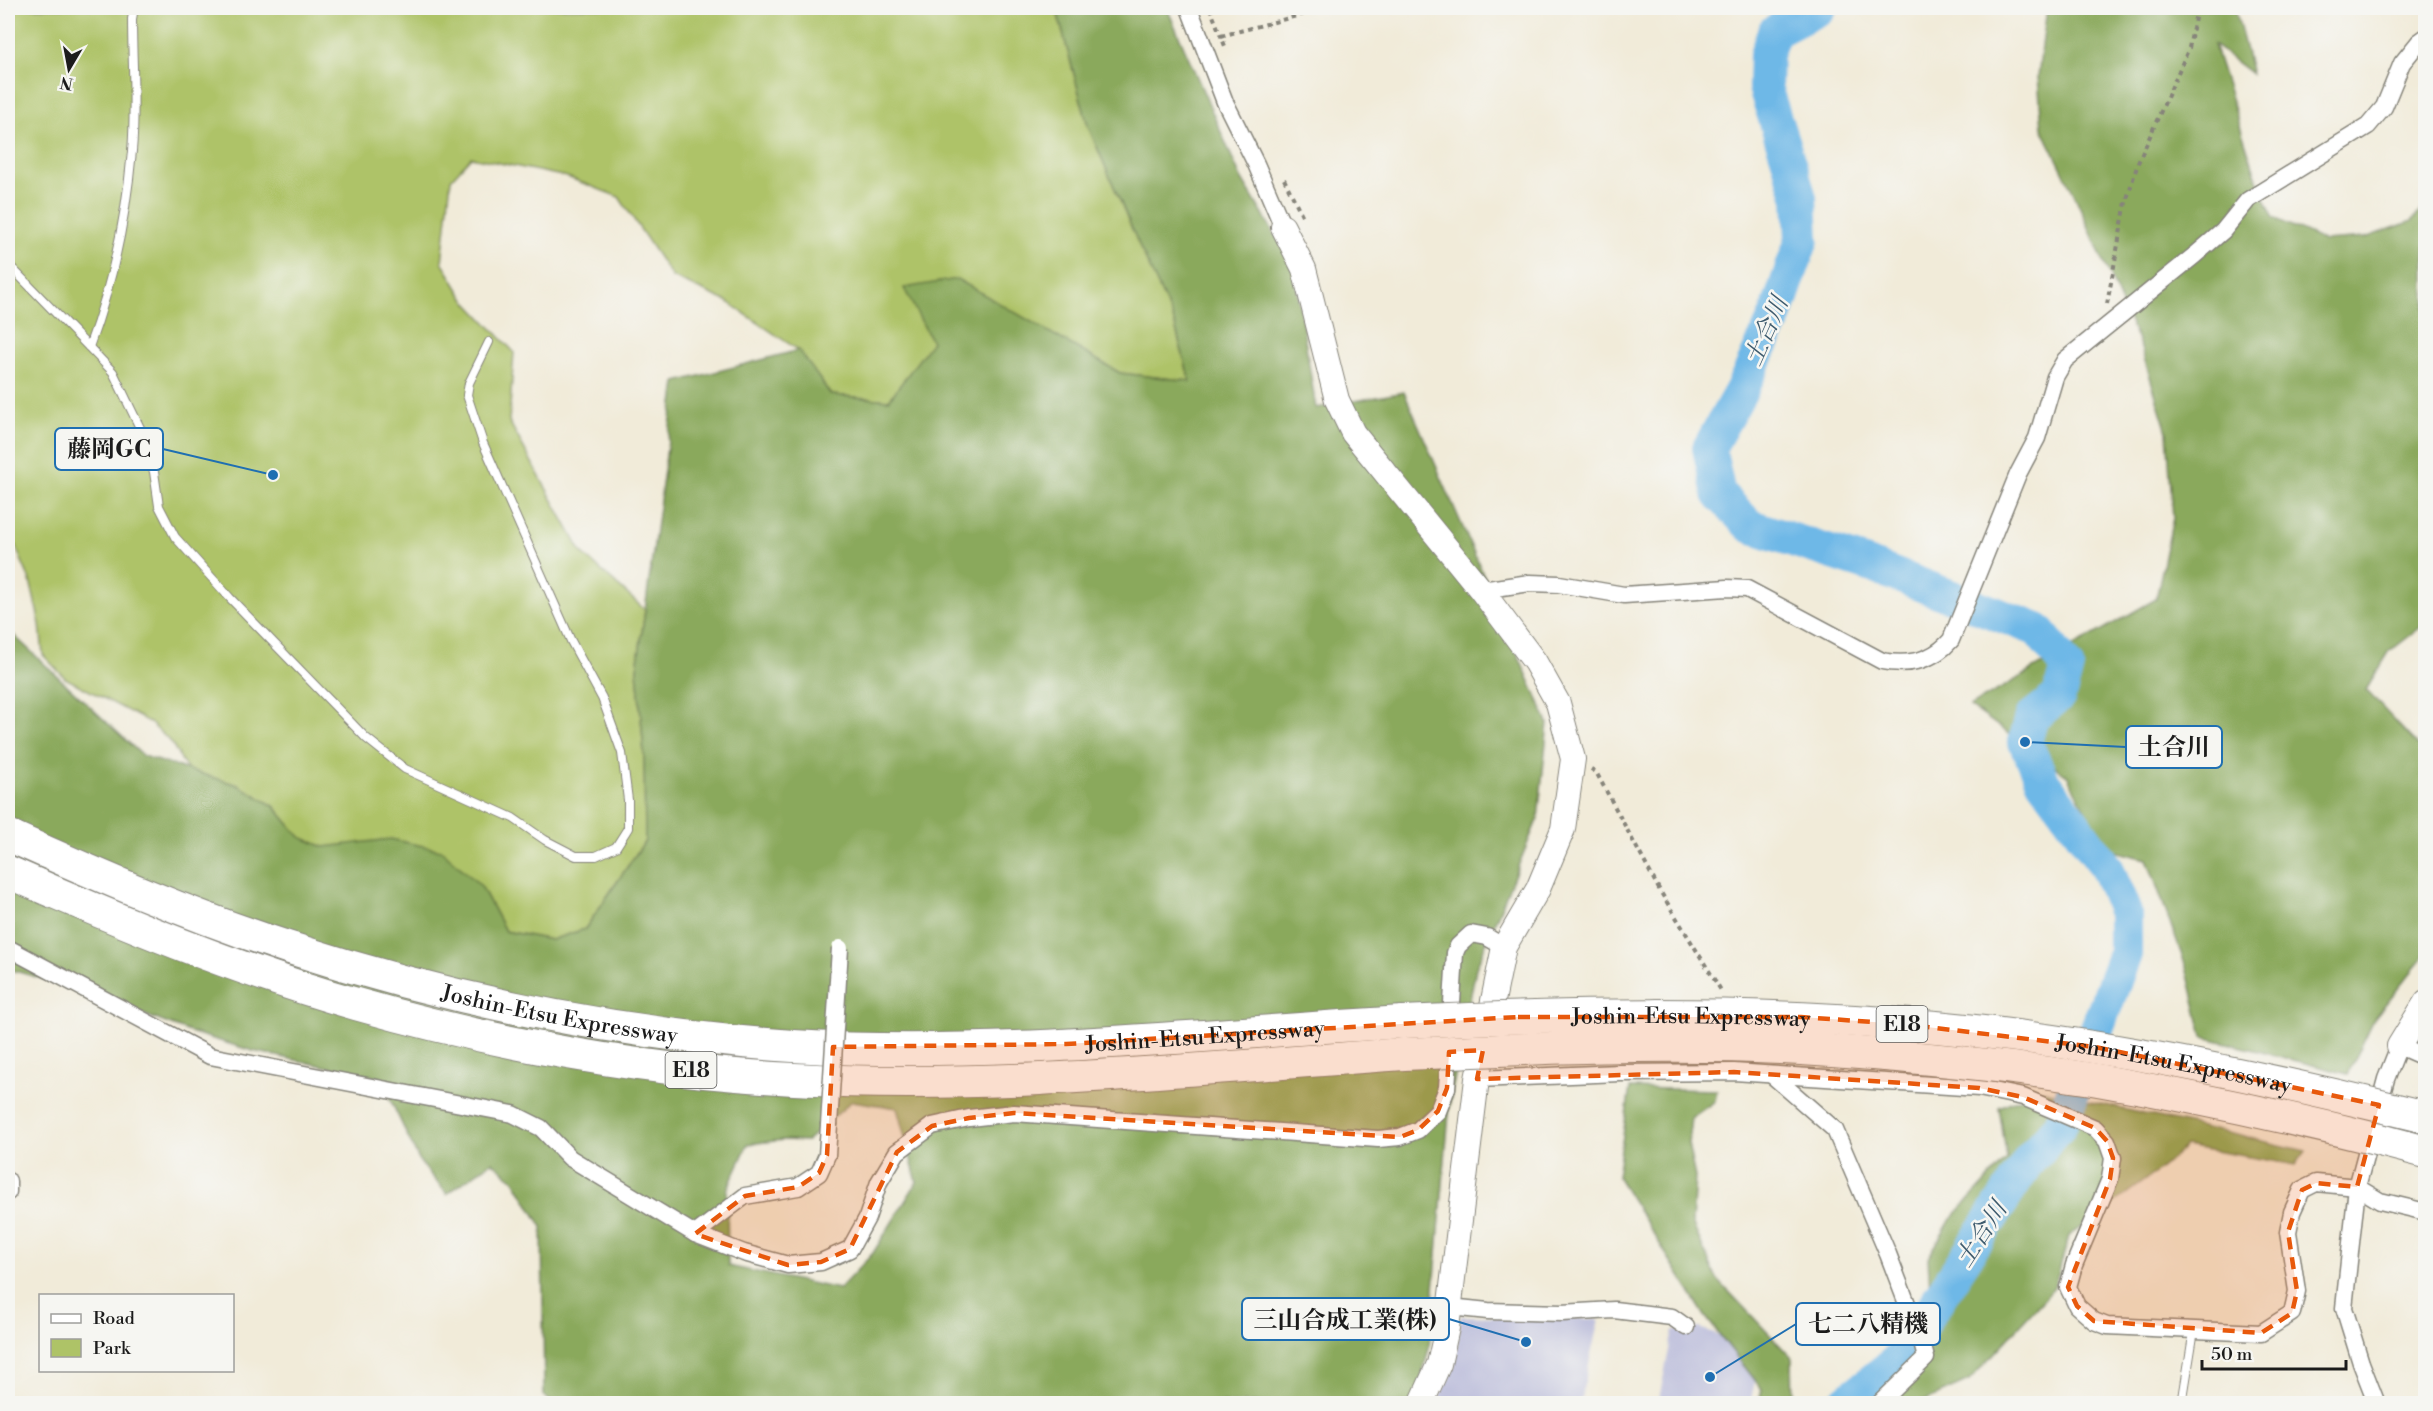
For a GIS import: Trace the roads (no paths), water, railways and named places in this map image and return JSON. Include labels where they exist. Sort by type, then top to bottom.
[{"type":"highway","name":"Joshin-Etsu Expressway","points":[[8,835],[141,891],[286,947],[448,993],[533,1012],[714,1039],[794,1046],[972,1048],[1402,1022],[1553,1016],[1710,1014],[1902,1024],[2010,1036],[2191,1064],[2290,1084],[2426,1117]]},
{"type":"highway","name":"Joshin-Etsu Expressway","points":[[8,872],[193,949],[355,1004],[528,1046],[663,1067],[795,1079],[881,1082],[972,1081],[1071,1077],[1404,1054],[1608,1046],[1799,1049],[1900,1056],[2090,1079],[2272,1114],[2426,1152]]},
{"type":"street","points":[[1189,8],[1225,102],[1304,269],[1337,400],[1353,433],[1481,590],[1534,662],[1558,703],[1573,759],[1563,830],[1538,889],[1504,947],[1478,1079],[1450,1307],[1439,1364],[1421,1404]]},
{"type":"street","points":[[1481,590],[1530,583],[1560,584],[1624,595],[1727,588],[1748,589],[1882,661],[1899,664],[1924,660],[1943,649],[1951,640],[2018,474],[2037,438],[2055,377],[2065,360],[2223,231],[2248,200],[2368,126],[2384,107],[2402,63],[2419,42],[2426,38]]},
{"type":"street","points":[[8,948],[210,1056],[513,1114],[542,1128],[570,1158],[695,1234],[744,1253],[788,1265],[821,1262],[850,1249],[867,1218],[879,1182],[897,1152],[932,1126],[969,1118],[1014,1113],[1378,1139],[1400,1137],[1418,1130],[1438,1111],[1447,1088],[1455,953],[1458,946],[1471,934],[1487,938],[1504,947]]},
{"type":"street","points":[[695,1234],[745,1196],[798,1188],[819,1173],[827,1155],[840,948]]},
{"type":"street","points":[[2378,1404],[2361,1363],[2344,1308],[2357,1187],[2386,1079],[2399,1046],[2426,1002]]},
{"type":"street","points":[[2399,1046],[2426,1058]]},
{"type":"street","points":[[1478,1079],[1620,1073],[1734,1072],[1979,1088],[2023,1096],[2095,1128],[2107,1142],[2113,1158],[2110,1179],[2074,1265],[2068,1287],[2077,1306],[2094,1321],[2107,1326],[2261,1333],[2292,1313],[2297,1291],[2288,1232],[2292,1212],[2301,1190],[2316,1183],[2357,1187],[2380,1201],[2426,1212]]},
{"type":"street","points":[[1772,1075],[1835,1130],[1888,1254],[1922,1343],[1926,1358],[1879,1404]]},
{"type":"street","points":[[8,1181],[8,1192]]},
{"type":"street","points":[[1450,1307],[1488,1311],[1562,1313],[1614,1310],[1672,1317],[1686,1327]]},
{"type":"lane","points":[[89,347],[102,312],[120,234],[132,150],[132,19],[134,8]]},
{"type":"lane","points":[[8,264],[113,372],[123,389],[147,450],[154,472],[159,506],[175,537],[230,598],[366,738],[405,770],[513,818],[576,856],[596,856],[616,847],[628,828],[628,800],[622,753],[602,698],[571,641],[492,463],[467,395],[469,383],[489,342]]},
{"type":"lane","points":[[2182,1404],[2194,1330]]},
{"type":"waterway","name":"土合川","points":[[1820,8],[1774,32],[1766,55],[1765,87],[1800,198],[1802,239],[1775,317],[1742,389],[1709,448],[1719,494],[1750,526],[1867,564],[2038,630],[2067,667],[2059,696],[2032,717],[2025,742],[2043,781],[2107,868],[2125,913],[2125,954],[2060,1126],[2030,1159],[1899,1359],[1843,1404]]},
{"type":"place","name":"藤岡GC","points":[[273,475]]},
{"type":"place","name":"土合川","points":[[2025,742]]},
{"type":"place","name":"三山合成工業(株)","points":[[1526,1342]]},
{"type":"place","name":"七二八精機","points":[[1710,1377]]}]
